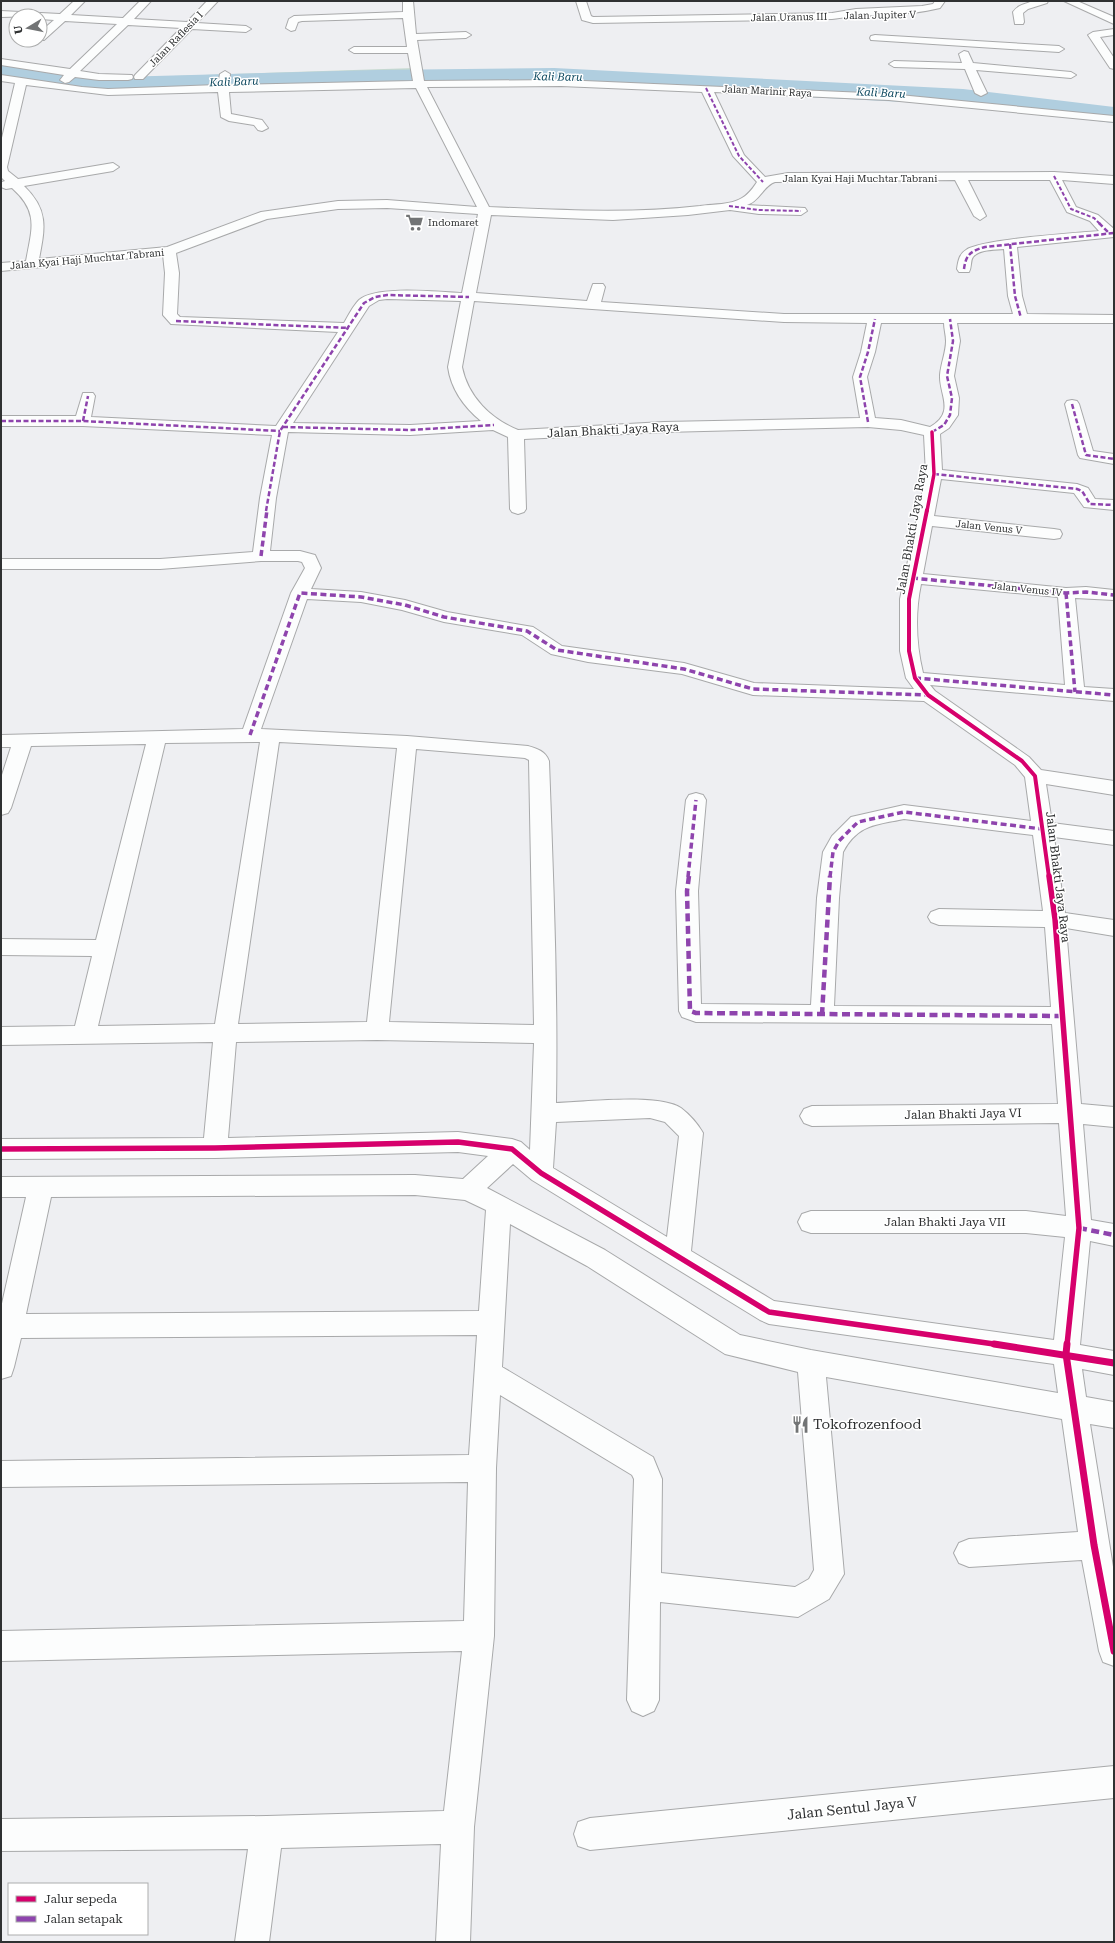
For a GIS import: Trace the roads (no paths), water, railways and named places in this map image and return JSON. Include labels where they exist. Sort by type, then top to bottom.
[{"type":"street","points":[[48,30],[80,1]]},
{"type":"street","points":[[65,80],[146,1]]},
{"type":"street","name":"Jalan Raflesia I","points":[[139,77],[213,1]]},
{"type":"street","points":[[408,1],[408,15],[418,80],[485,211]]},
{"type":"street","name":"Jalan Uranus III","points":[[581,1],[588,20],[832,16],[919,5]]},
{"type":"street","points":[[849,1],[856,12]]},
{"type":"street","points":[[919,5],[936,6],[940,1]]},
{"type":"street","points":[[1019,22],[1018,12],[1024,7],[1043,1]]},
{"type":"street","points":[[1069,1],[1114,21]]},
{"type":"street","points":[[1,14],[11,5]]},
{"type":"street","name":"Jalan Jupiter V","points":[[832,16],[857,18],[911,16],[924,14],[919,5]]},
{"type":"street","points":[[783,6],[788,16]]},
{"type":"street","points":[[652,7],[656,19]]},
{"type":"street","points":[[715,7],[721,18]]},
{"type":"street","points":[[291,28],[294,19],[302,18],[408,15]]},
{"type":"street","points":[[48,16],[126,22],[191,24],[246,29]]},
{"type":"street","points":[[1114,31],[1093,35],[1114,66]]},
{"type":"street","points":[[411,36],[466,35]]},
{"type":"street","points":[[875,38],[1059,49]]},
{"type":"street","points":[[960,43],[968,66],[985,94],[966,92]]},
{"type":"street","points":[[354,50],[413,50]]},
{"type":"street","points":[[13,64],[23,54]]},
{"type":"street","points":[[1,62],[13,64],[108,92],[226,79]]},
{"type":"street","points":[[894,64],[968,66],[1071,75]]},
{"type":"street","points":[[210,74],[226,79]]},
{"type":"street","points":[[1,78],[21,81],[65,80],[99,77],[151,77]]},
{"type":"street","points":[[226,79],[225,115],[230,118],[258,122],[262,128]]},
{"type":"street","name":"Jalan Marinir Raya","points":[[226,79],[330,85],[418,80],[706,88],[891,91],[1114,119]]},
{"type":"street","points":[[716,80],[810,82]]},
{"type":"street","points":[[21,81],[1,167],[2,172],[32,201],[37,211],[38,221],[32,264]]},
{"type":"street","points":[[706,88],[739,156],[763,182]]},
{"type":"street","points":[[1,186],[17,185],[113,167]]},
{"type":"street","points":[[1054,176],[1071,209],[1094,218],[1111,233]]},
{"type":"street","name":"Jalan Kyai Haji Muchtar Tabrani","points":[[1,267],[169,251],[243,222],[265,216],[338,205],[387,204],[485,211],[613,216],[688,211],[729,206],[746,201],[755,194],[763,182],[773,178],[1054,176],[1114,180]]},
{"type":"street","points":[[960,177],[980,216]]},
{"type":"street","points":[[729,206],[759,210],[801,212]]},
{"type":"street","name":"Jalan Bhakti Jaya Raya","points":[[485,211],[455,368],[455,378],[460,388],[484,417],[494,425],[516,435],[664,427],[868,422],[901,424],[932,432],[934,474],[909,599],[909,651],[915,678],[928,695],[1022,761],[1035,776],[1055,919],[1079,1228],[1066,1354],[1094,1545],[1114,1651]]},
{"type":"street","points":[[964,269],[966,256],[968,253],[985,247],[1111,233]]},
{"type":"street","points":[[1010,244],[1015,296],[1021,318]]},
{"type":"street","points":[[169,251],[172,273],[170,315],[176,321],[348,328]]},
{"type":"street","points":[[592,304],[598,287]]},
{"type":"street","points":[[262,556],[268,498],[282,429],[364,303],[375,297],[387,295],[469,296],[784,318],[875,320],[1021,318],[1114,319]]},
{"type":"street","points":[[932,432],[944,425],[950,415],[952,398],[946,376],[953,341],[950,319]]},
{"type":"street","points":[[868,422],[860,377],[868,352],[875,320]]},
{"type":"street","points":[[83,421],[88,396]]},
{"type":"street","points":[[1072,404],[1086,455],[1114,459]]},
{"type":"street","points":[[1,421],[83,421],[282,429],[410,430],[494,425]]},
{"type":"street","points":[[516,435],[518,508]]},
{"type":"street","points":[[934,474],[1077,489],[1082,491],[1090,504],[1114,505]]},
{"type":"street","name":"Jalan Venus V","points":[[924,520],[1054,534]]},
{"type":"street","points":[[1,564],[160,564],[262,556],[300,556],[309,559],[313,568],[300,593],[260,736],[225,1032],[214,1148]]},
{"type":"street","name":"Jalan Venus IV","points":[[912,578],[1066,593],[1075,692]]},
{"type":"street","points":[[1066,593],[1086,592],[1114,595]]},
{"type":"street","points":[[300,593],[361,597],[405,605],[444,617],[527,631],[557,650],[588,656],[684,669],[753,689],[928,695]]},
{"type":"street","points":[[915,678],[1114,695]]},
{"type":"street","points":[[1,741],[260,736],[407,742],[528,752],[537,756],[539,761],[546,1034],[545,1113],[541,1173]]},
{"type":"street","points":[[84,1035],[158,737]]},
{"type":"street","points":[[1,808],[23,740]]},
{"type":"street","points":[[377,1031],[407,742]]},
{"type":"street","points":[[1035,776],[1114,788]]},
{"type":"street","points":[[696,800],[687,891],[690,1011],[696,1013],[822,1015],[1063,1016]]},
{"type":"street","points":[[822,1015],[828,898],[833,852],[839,841],[858,822],[904,812],[1114,838]]},
{"type":"street","points":[[938,917],[1055,919],[1114,928]]},
{"type":"street","points":[[1,947],[105,948]]},
{"type":"street","points":[[1,1036],[377,1031],[546,1034]]},
{"type":"street","points":[[545,1113],[650,1109],[672,1114],[691,1133],[678,1255]]},
{"type":"street","name":"Jalan Bhakti Jaya VI","points":[[812,1116],[1070,1113],[1114,1117]]},
{"type":"street","points":[[1,1149],[214,1148],[458,1142],[512,1149],[541,1173],[678,1255],[769,1312],[1066,1354],[1114,1363]]},
{"type":"street","points":[[468,1190],[512,1149]]},
{"type":"street","points":[[1,1187],[415,1185],[468,1190],[499,1205],[596,1258],[702,1324],[734,1346],[811,1362],[1114,1415]]},
{"type":"street","points":[[1,1367],[6,1326],[41,1186]]},
{"type":"street","points":[[454,1942],[458,1827],[479,1636],[482,1468],[499,1205]]},
{"type":"street","name":"Jalan Bhakti Jaya VII","points":[[811,1222],[1026,1222],[1079,1228],[1114,1235]]},
{"type":"street","points":[[6,1326],[491,1323]]},
{"type":"street","points":[[646,1586],[798,1602],[819,1589],[829,1574],[811,1362]]},
{"type":"street","points":[[488,1373],[629,1456],[643,1466],[648,1480],[643,1700]]},
{"type":"street","points":[[1,1474],[482,1468]]},
{"type":"street","points":[[968,1553],[1094,1545]]},
{"type":"street","points":[[1,1646],[479,1636]]},
{"type":"street","name":"Jalan Sentul Jaya V","points":[[590,1834],[1114,1782]]},
{"type":"street","points":[[1,1835],[267,1832],[458,1827]]},
{"type":"street","points":[[252,1942],[267,1832]]},
{"type":"waterway","name":"Kali Baru","points":[[1,70],[118,85],[376,78],[554,76],[963,97],[1114,115]]},
{"type":"place","name":"Indomaret","points":[[415,222]]},
{"type":"place","name":"Tokofrozenfood","points":[[800,1424]]}]
